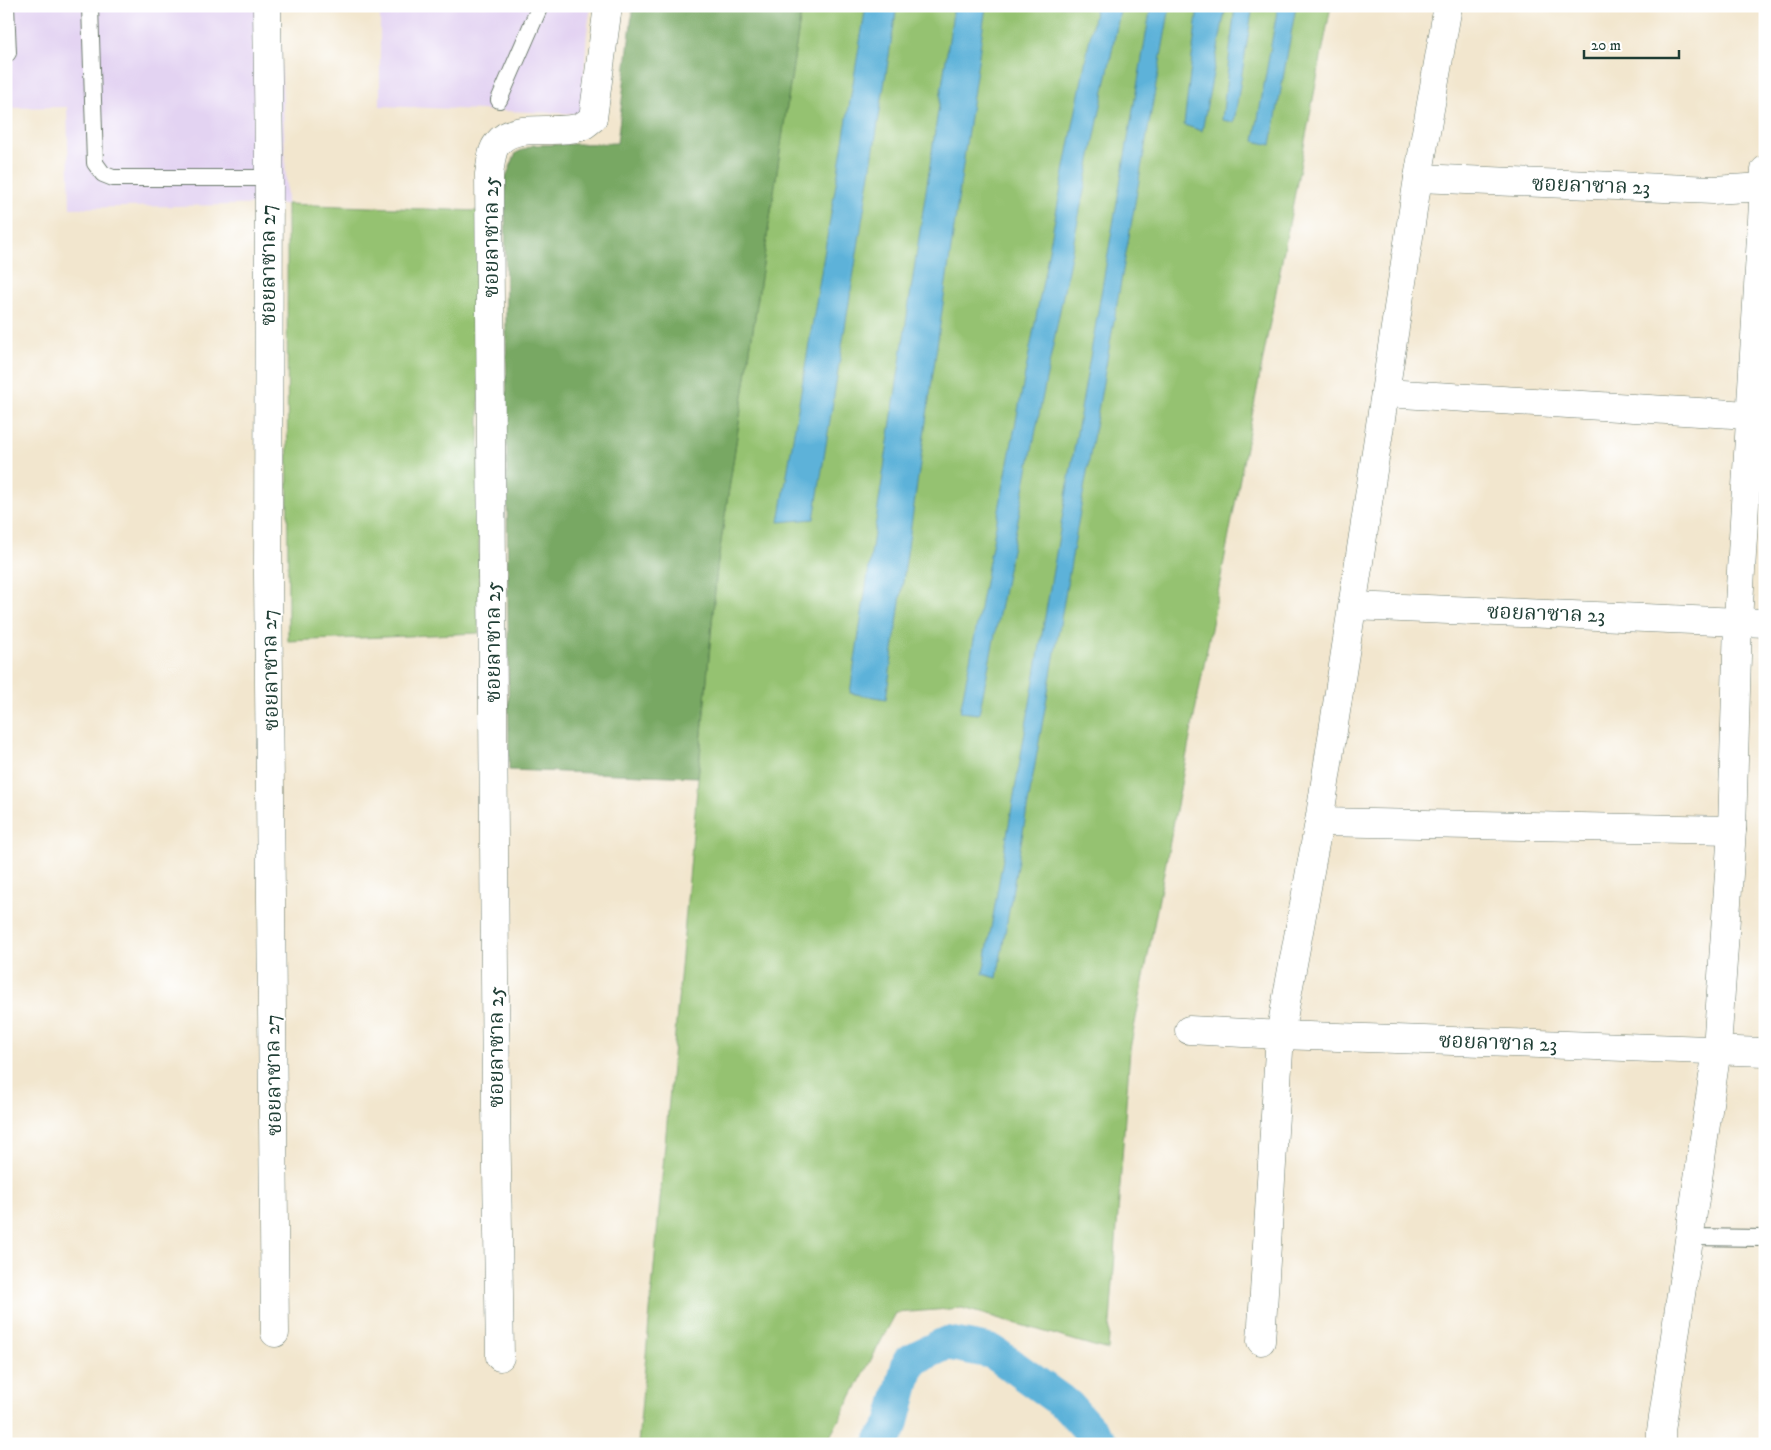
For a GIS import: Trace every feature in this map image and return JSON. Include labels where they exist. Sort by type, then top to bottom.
[{"type":"street","name":"ซอยลาซาล 27","points":[[266,6],[268,574],[276,1333]]},
{"type":"street","name":"ซอยลาซาล 25","points":[[500,1357],[489,174],[494,149],[498,142],[510,134],[520,131],[575,129],[585,125],[593,118],[608,6]]},
{"type":"street","points":[[1261,1341],[1280,1035],[1319,822],[1418,178],[1448,6]]},
{"type":"street","name":"ซอยลาซาล 23","points":[[1418,178],[1713,190],[1765,181],[1757,416],[1738,621],[1732,830],[1717,1049],[1661,1437]]},
{"type":"street","points":[[1385,393],[1757,416]]},
{"type":"street","name":"ซอยลาซาล 23","points":[[1353,606],[1765,623]]},
{"type":"street","points":[[1319,822],[1732,830]]},
{"type":"street","name":"ซอยลาซาล 23","points":[[1189,1030],[1280,1035],[1765,1052]]},
{"type":"lane","points":[[6,6],[8,53],[6,53]]},
{"type":"lane","points":[[90,6],[95,164],[103,174],[113,178],[268,178]]},
{"type":"lane","points":[[499,100],[540,6]]},
{"type":"lane","points":[[1689,1237],[1765,1238]]},
{"type":"shaded area","points":[[6,6],[306,6],[279,7],[287,204],[70,208],[67,107],[6,108]]},
{"type":"shaded area","points":[[380,6],[591,6],[587,32],[581,114],[380,106]]},
{"type":"green space","points":[[633,6],[802,6],[717,568],[698,777],[509,770],[505,179],[516,153],[533,145],[617,143]]},
{"type":"green space","points":[[802,6],[1331,6],[1130,1049],[1108,1350],[962,1308],[896,1313],[826,1444],[638,1444],[717,568]]},
{"type":"green space","points":[[287,204],[479,211],[479,633],[288,641]]},
{"type":"water","points":[[866,6],[897,6],[814,519],[779,522]]},
{"type":"water","points":[[954,6],[986,6],[886,699],[850,693]]},
{"type":"water","points":[[1096,6],[1121,6],[979,714],[960,712]]},
{"type":"water","points":[[1151,6],[1170,6],[997,978],[983,974]]},
{"type":"water","points":[[1198,6],[1226,6],[1202,131],[1184,125]]},
{"type":"water","points":[[1235,6],[1253,6],[1234,122],[1222,120]]},
{"type":"water","points":[[1278,6],[1296,6],[1271,145],[1254,141]]},
{"type":"waterway","points":[[880,1444],[892,1425],[909,1361],[947,1343],[993,1352],[1068,1406],[1102,1444]]}]
